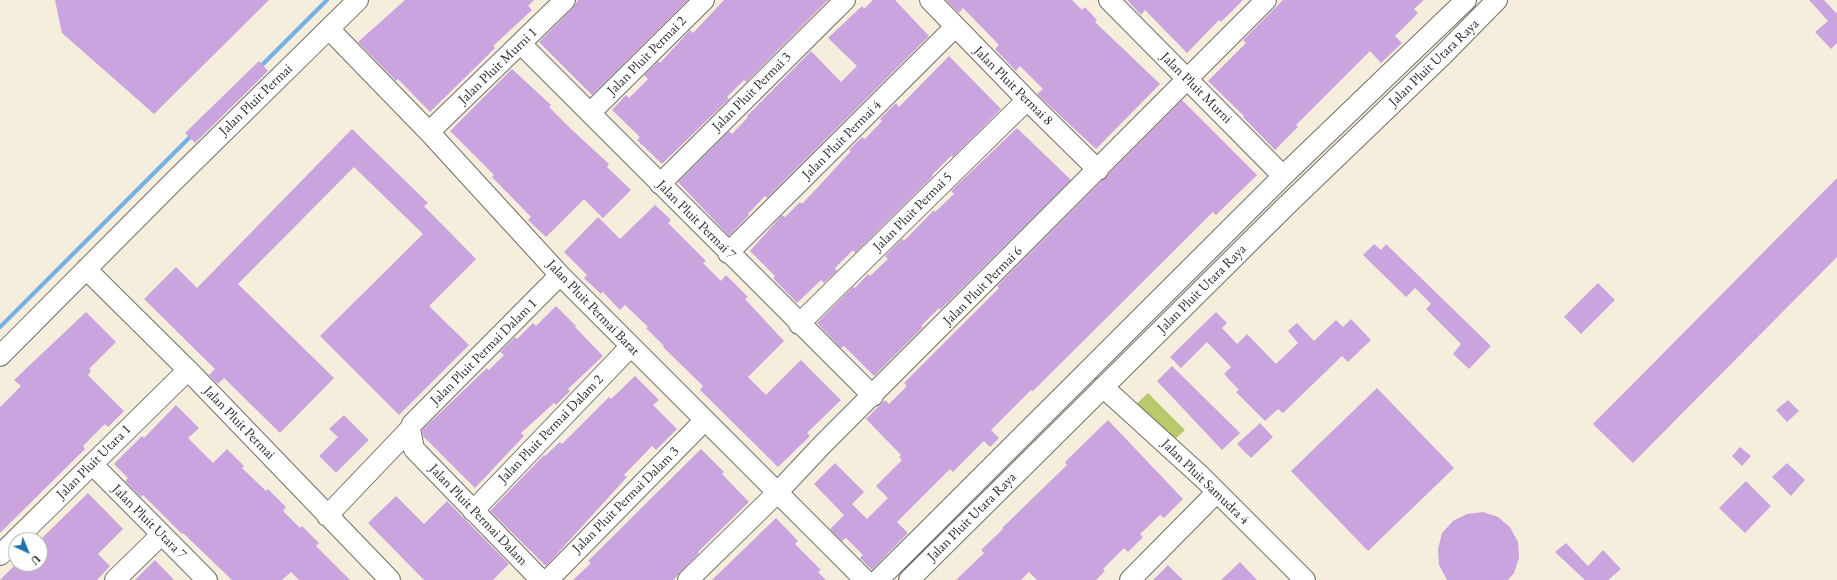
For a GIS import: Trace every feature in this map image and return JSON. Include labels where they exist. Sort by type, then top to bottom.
[{"type":"street","name":"Jalan Pluit Permai","points":[[0,356],[358,0]]},
{"type":"street","name":"Jalan Pluit Murni 1","points":[[429,132],[565,0]]},
{"type":"street","name":"Jalan Pluit Permai 2","points":[[590,113],[704,0]]},
{"type":"street","name":"Jalan Pluit Permai 3","points":[[660,184],[845,0]]},
{"type":"street","name":"Jalan Pluit Permai 8","points":[[930,0],[1026,100],[1098,170]]},
{"type":"street","name":"Jalan Pluit Murni","points":[[1109,0],[1188,79],[1279,180],[1292,200]]},
{"type":"street","name":"Jalan Pluit Permai 6","points":[[688,580],[777,493],[1266,0]]},
{"type":"street","name":"Jalan Pluit Utara Raya","points":[[878,580],[1279,180],[1466,0]]},
{"type":"street","name":"Jalan Pluit Utara Raya","points":[[909,580],[1292,200],[1444,54],[1497,0]]},
{"type":"street","name":"Jalan Pluit Permai 4","points":[[728,253],[955,27]]},
{"type":"street","name":"Jalan Pluit Permai Barat","points":[[329,29],[429,132],[560,275],[630,347],[865,580]]},
{"type":"street","points":[[1428,37],[1444,54]]},
{"type":"street","name":"Jalan Pluit Permai 7","points":[[521,44],[728,253],[873,396]]},
{"type":"street","name":"Jalan Pluit Permai 5","points":[[799,324],[1026,100]]},
{"type":"street","name":"Jalan Pluit Permai","points":[[86,269],[188,370],[390,580]]},
{"type":"street","name":"Jalan Pluit Permai Dalam 1","points":[[327,516],[410,429],[412,424],[560,275]]},
{"type":"street","name":"Jalan Pluit Permai Dalam 2","points":[[473,511],[630,347]]},
{"type":"street","name":"Jalan Pluit Utara 1","points":[[0,555],[188,370]]},
{"type":"street","name":"Jalan Pluit Samudra 4","points":[[1103,387],[1217,492],[1306,580]]},
{"type":"street","name":"Jalan Pluit Permai Dalam 3","points":[[548,580],[705,420]]},
{"type":"street","name":"Jalan Pluit Permai Dalam","points":[[410,429],[414,449],[541,580]]},
{"type":"street","name":"Jalan Pluit Utara 7","points":[[92,464],[161,535],[208,580]]},
{"type":"street","points":[[1130,580],[1217,492]]},
{"type":"street","points":[[115,580],[161,535]]},
{"type":"green space","points":[[1148,393],[1185,430],[1168,446],[1131,409]]},
{"type":"building","points":[[55,0],[269,0],[154,114],[62,33]]},
{"type":"building","points":[[405,0],[534,0],[528,6],[532,10],[493,46],[495,48],[430,112],[398,79],[396,81],[358,42]]},
{"type":"building","points":[[578,0],[688,0],[592,95],[539,42],[573,8]]},
{"type":"building","points":[[724,0],[828,0],[746,82],[744,80],[727,97],[729,99],[662,164],[637,140],[640,137],[612,110],[626,95],[629,98],[648,79],[644,75],[659,61],[660,63],[690,30],[693,33]]},
{"type":"building","points":[[873,0],[895,0],[929,36],[767,198],[765,196],[729,236],[678,182],[729,131],[732,134],[748,117],[747,116],[811,51],[841,82],[857,66],[828,38],[862,6],[864,9]]},
{"type":"building","points":[[946,0],[1072,0],[1082,10],[1085,7],[1097,20],[1095,22],[1160,84],[1096,149],[1037,94],[1043,89],[1020,66],[1016,71],[995,49],[999,45],[963,8],[959,13]]},
{"type":"building","points":[[1127,0],[1243,0],[1221,22],[1219,20],[1187,53],[1145,10],[1141,15]]},
{"type":"building","points":[[1283,0],[1424,0],[1414,9],[1418,13],[1395,36],[1402,43],[1381,63],[1370,51],[1296,125],[1298,127],[1275,150],[1243,117],[1244,116],[1208,81],[1246,43],[1243,40]]},
{"type":"building","points":[[1809,0],[1824,0],[1836,13],[1837,12],[1837,43],[1831,49],[1815,32],[1828,21]]},
{"type":"building","points":[[949,56],[1001,109],[953,157],[951,156],[932,175],[933,176],[855,253],[853,250],[835,268],[837,271],[824,283],[821,280],[797,303],[773,278],[775,276],[750,251],[782,215],[785,217],[800,202],[802,204],[851,151],[849,150],[862,137],[865,139],[882,121],[880,119],[896,103],[899,107]]},
{"type":"building","points":[[259,61],[268,71],[195,143],[185,133]]},
{"type":"building","points":[[512,69],[551,105],[549,107],[609,164],[607,167],[631,190],[603,218],[584,199],[546,237],[528,220],[531,217],[492,177],[494,175],[450,131]]},
{"type":"building","points":[[1182,100],[1257,175],[1216,215],[1213,212],[1033,391],[1031,390],[991,430],[999,438],[990,447],[984,441],[953,472],[950,469],[897,522],[908,533],[872,570],[860,558],[863,555],[846,538],[842,541],[830,529],[844,515],[814,484],[835,463],[864,492],[852,504],[867,519],[888,498],[876,486],[902,460],[899,457],[901,455],[866,419],[885,400],[889,404],[907,386],[904,383],[999,288],[997,286]]},
{"type":"building","points":[[1017,128],[1071,180],[940,310],[939,308],[921,326],[923,327],[874,376],[844,346],[841,348],[817,323],[853,287],[855,288],[868,274],[870,276],[888,259],[885,256],[902,239],[904,241],[934,210],[935,212],[954,194],[951,191]]},
{"type":"building","points":[[352,129],[428,203],[424,206],[476,259],[429,306],[469,345],[399,415],[320,336],[423,234],[354,167],[238,284],[334,378],[280,433],[224,378],[218,384],[209,375],[215,369],[144,299],[176,267],[197,288]]},
{"type":"building","points":[[1837,178],[1837,257],[1633,463],[1593,424]]},
{"type":"building","points":[[655,205],[671,220],[668,223],[706,261],[703,263],[721,281],[726,275],[748,297],[745,299],[784,341],[748,377],[766,395],[801,360],[841,400],[807,433],[810,436],[778,467],[700,390],[703,386],[663,347],[664,346],[646,328],[648,327],[625,305],[620,310],[603,292],[601,294],[584,278],[587,275],[564,252],[598,217],[620,239]]},
{"type":"building","points":[[1374,244],[1381,250],[1386,244],[1491,346],[1469,369],[1453,354],[1461,344],[1426,309],[1431,304],[1415,288],[1406,297],[1363,255]]},
{"type":"building","points":[[1598,283],[1615,300],[1581,334],[1564,317]]},
{"type":"building","points":[[556,306],[603,356],[568,389],[570,391],[556,405],[554,403],[521,433],[524,436],[475,488],[423,436],[422,430],[487,368],[489,370],[504,355],[500,352],[515,337],[517,339],[533,323],[536,326]]},
{"type":"building","points":[[86,312],[116,342],[89,369],[91,371],[88,375],[124,411],[108,427],[105,424],[83,446],[85,449],[0,533],[0,407],[21,386],[14,380]]},
{"type":"building","points":[[1216,312],[1227,323],[1222,328],[1237,344],[1247,334],[1276,364],[1298,343],[1288,331],[1297,323],[1314,341],[1336,320],[1343,327],[1351,319],[1371,340],[1348,362],[1342,356],[1283,413],[1278,409],[1265,421],[1236,392],[1239,390],[1224,374],[1231,367],[1207,342],[1181,368],[1170,357]]},
{"type":"building","points":[[1172,366],[1240,433],[1222,450],[1157,381]]},
{"type":"building","points":[[635,376],[659,400],[653,405],[677,429],[656,450],[652,446],[624,475],[627,477],[546,566],[490,511],[544,455],[545,456],[560,442],[562,444],[609,397],[611,399]]},
{"type":"building","points":[[1377,388],[1454,468],[1368,551],[1291,471]]},
{"type":"building","points":[[1788,400],[1799,411],[1787,422],[1776,410]]},
{"type":"building","points":[[176,405],[199,428],[188,438],[213,463],[227,449],[244,466],[242,468],[266,491],[268,489],[286,507],[283,511],[300,528],[302,526],[319,543],[316,546],[350,580],[299,580],[291,572],[282,580],[232,580],[183,533],[182,534],[143,495],[141,497],[125,481],[128,478],[114,464],[142,436],[144,438]]},
{"type":"building","points":[[344,415],[369,440],[336,473],[319,456],[338,437],[329,429]]},
{"type":"building","points":[[1108,420],[1183,499],[1164,518],[1160,515],[1140,534],[1143,537],[1128,552],[1124,548],[1103,569],[1105,571],[1096,580],[1037,580],[1029,572],[1021,580],[956,580],[984,553],[981,550],[1067,465],[1065,462]]},
{"type":"building","points":[[1260,423],[1273,437],[1251,458],[1237,444]]},
{"type":"building","points":[[1740,447],[1751,456],[1742,466],[1732,456]]},
{"type":"building","points":[[701,449],[724,472],[722,474],[749,502],[698,552],[699,553],[678,575],[673,580],[573,580],[591,563],[588,561]]},
{"type":"building","points":[[1787,463],[1805,480],[1791,496],[1772,477]]},
{"type":"building","points":[[1746,481],[1771,506],[1745,533],[1719,508]]},
{"type":"building","points":[[88,493],[123,529],[98,554],[110,566],[97,580],[0,580],[8,572],[48,572],[48,532]]},
{"type":"building","points":[[396,496],[424,524],[447,501],[509,564],[493,580],[424,580],[368,523]]},
{"type":"building","points":[[1483,512],[1498,517],[1510,527],[1518,542],[1519,558],[1514,573],[1508,580],[1447,580],[1439,565],[1438,549],[1442,533],[1453,521],[1467,514]]},
{"type":"building","points":[[776,518],[798,541],[795,544],[821,570],[818,572],[826,580],[712,580]]},
{"type":"building","points":[[1566,543],[1588,566],[1603,550],[1621,569],[1608,580],[1585,580],[1555,552]]},
{"type":"building","points":[[155,560],[174,580],[135,580]]},
{"type":"building","points":[[1240,562],[1257,580],[1221,580]]},
{"type":"building","points":[[1168,565],[1183,580],[1153,580]]},
{"type":"waterway","points":[[259,68],[327,0]]},
{"type":"waterway","points":[[0,327],[192,135]]}]
